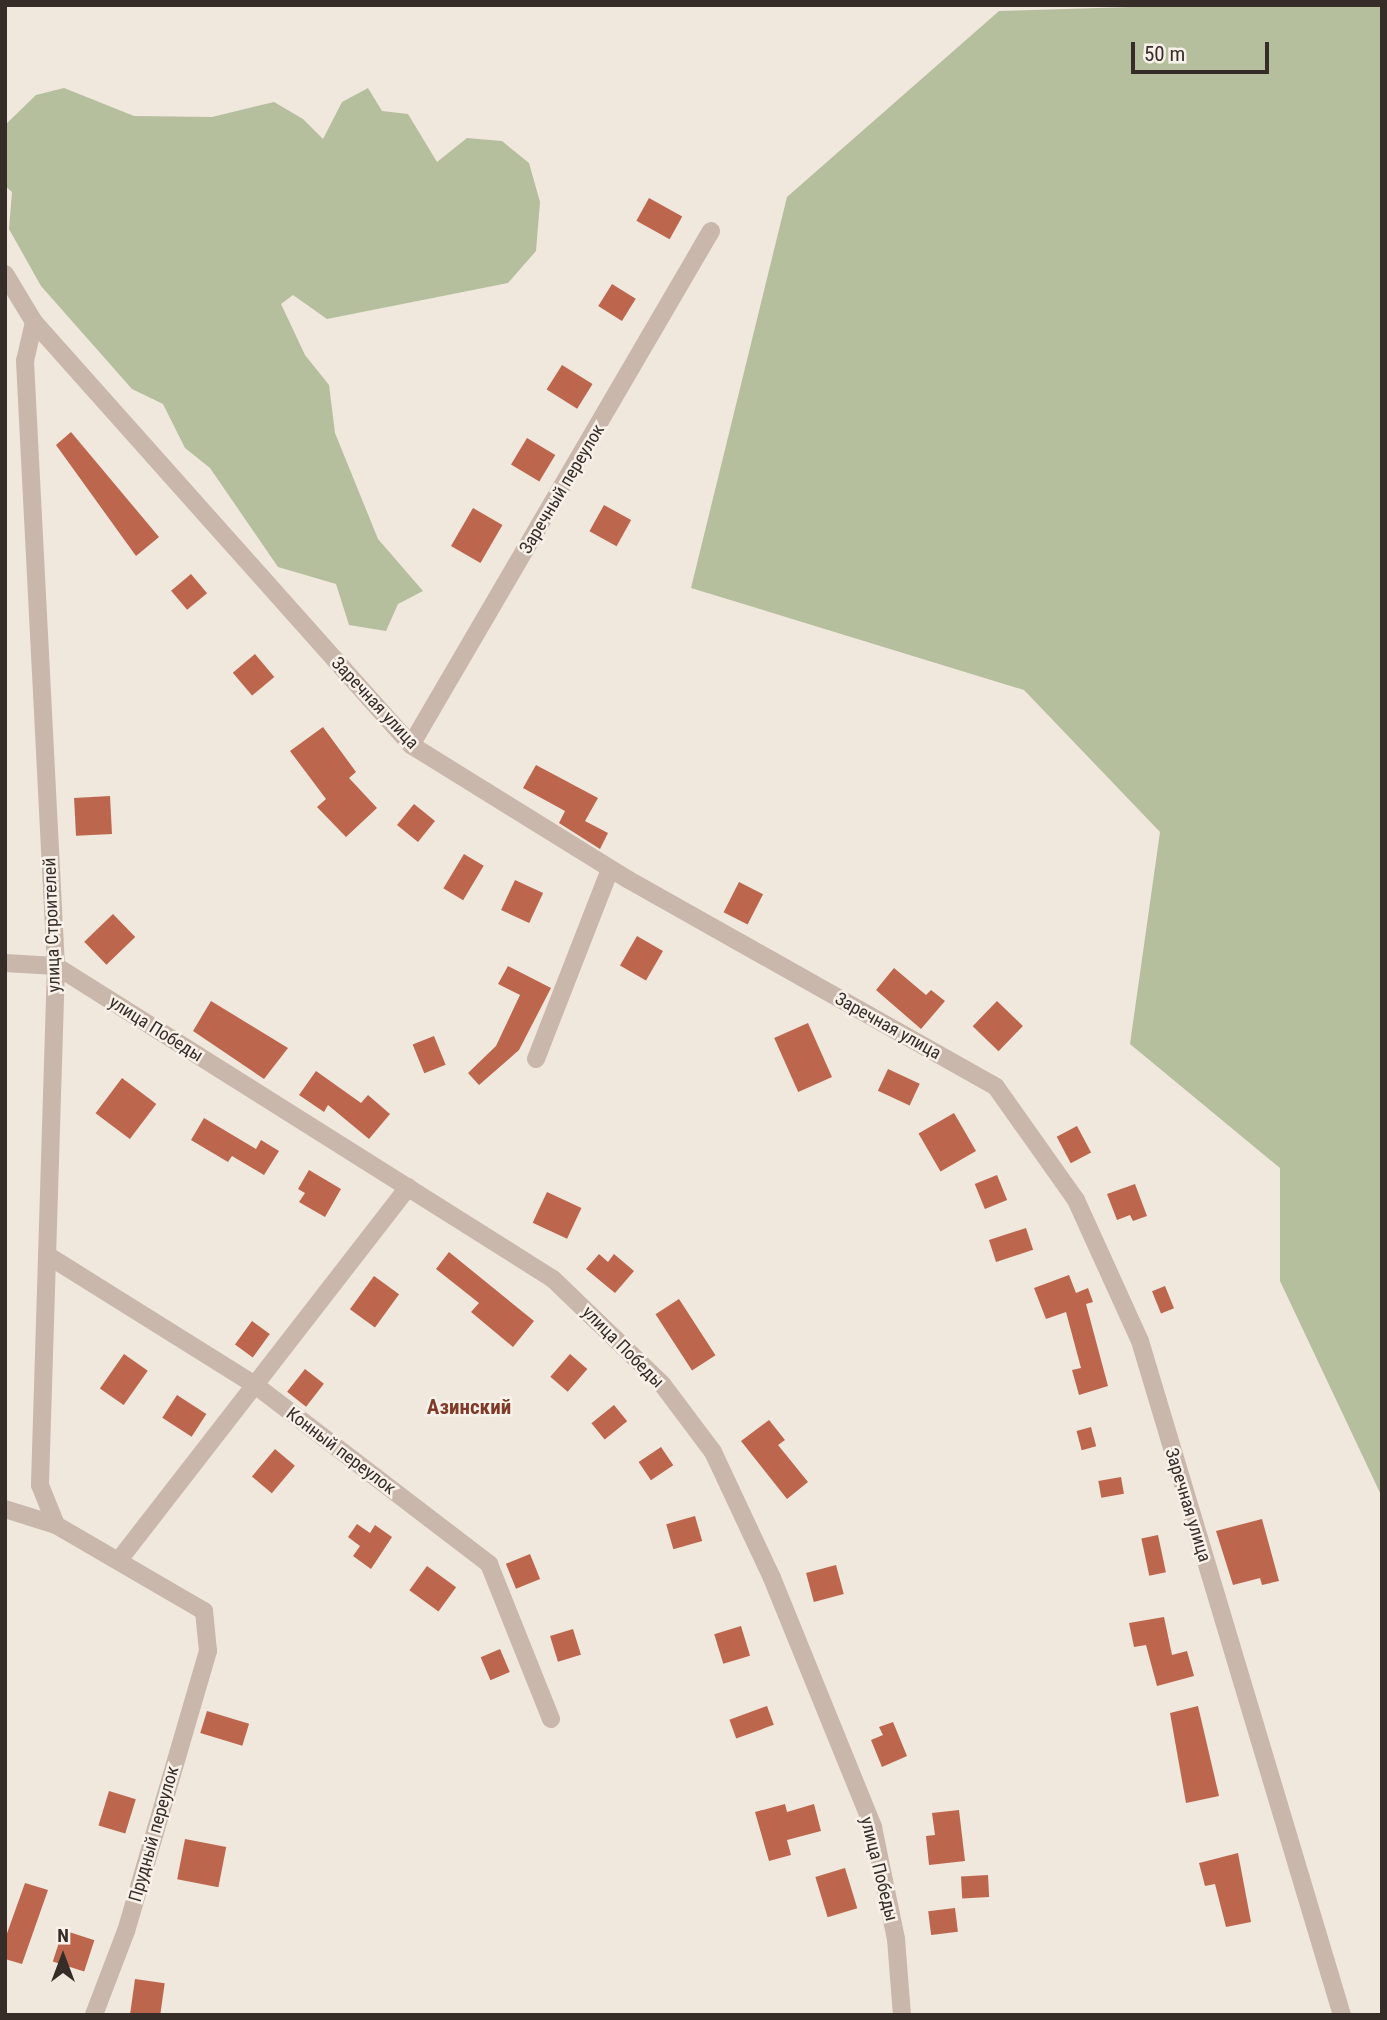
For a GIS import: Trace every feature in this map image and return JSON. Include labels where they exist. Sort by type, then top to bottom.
[{"type":"street","name":"Заречный переулок","points":[[411,745],[711,231]]},
{"type":"street","name":"Заречная улица","points":[[5,274],[34,322],[411,745],[610,869],[996,1087],[1076,1200],[1140,1341],[1342,2015]]},
{"type":"street","name":"улица Строителей","points":[[34,322],[25,361],[56,966],[40,1485],[56,1525]]},
{"type":"street","points":[[536,1059],[610,869]]},
{"type":"street","name":"улица Победы","points":[[5,963],[56,966],[553,1279],[662,1384],[713,1452],[772,1578],[873,1827],[896,1938],[902,2015]]},
{"type":"street","points":[[5,1509],[56,1525],[119,1560],[408,1187]]},
{"type":"street","name":"Конный переулок","points":[[47,1255],[255,1385],[489,1563],[551,1719]]},
{"type":"street","name":"Прудный переулок","points":[[94,2015],[126,1931],[208,1651],[204,1611],[119,1560]]},
{"type":"green space","points":[[1197,5],[1382,5],[1382,1497],[1280,1281],[1280,1168],[1130,1044],[1160,832],[1024,690],[691,588],[787,197],[999,11]]},
{"type":"green space","points":[[64,88],[134,116],[212,117],[274,102],[303,119],[323,139],[342,102],[368,88],[382,111],[408,114],[437,162],[467,138],[502,141],[529,163],[540,202],[536,251],[508,283],[327,319],[293,295],[281,304],[305,355],[329,385],[335,433],[378,539],[423,591],[398,604],[386,631],[349,625],[336,584],[278,567],[210,468],[185,448],[163,404],[132,389],[41,286],[9,229],[12,192],[5,186],[5,125],[36,95]]},
{"type":"building","points":[[649,198],[682,216],[670,239],[636,221]]},
{"type":"building","points":[[612,284],[636,299],[622,321],[598,306]]},
{"type":"building","points":[[562,365],[593,384],[577,409],[547,390]]},
{"type":"building","points":[[71,432],[159,537],[136,556],[56,445]]},
{"type":"building","points":[[527,438],[555,455],[539,482],[511,465]]},
{"type":"building","points":[[604,505],[631,520],[617,546],[589,531]]},
{"type":"building","points":[[473,508],[502,525],[480,563],[451,546]]},
{"type":"building","points":[[191,574],[207,593],[187,610],[171,591]]},
{"type":"building","points":[[255,654],[274,677],[252,696],[233,673]]},
{"type":"building","points":[[323,727],[356,772],[349,778],[377,808],[346,837],[317,807],[326,799],[290,751]]},
{"type":"building","points":[[536,765],[598,798],[585,821],[608,833],[600,849],[559,823],[565,811],[523,788]]},
{"type":"building","points":[[110,796],[112,834],[76,836],[74,798]]},
{"type":"building","points":[[414,804],[435,821],[418,842],[397,825]]},
{"type":"building","points":[[464,854],[484,866],[463,900],[443,888]]},
{"type":"building","points":[[515,880],[543,893],[529,923],[501,910]]},
{"type":"building","points":[[739,882],[763,894],[748,925],[724,912]]},
{"type":"building","points":[[113,914],[135,937],[106,965],[84,942]]},
{"type":"building","points":[[637,936],[663,951],[646,980],[620,965]]},
{"type":"building","points":[[508,966],[551,988],[519,1050],[479,1085],[468,1073],[496,1046],[520,995],[498,984]]},
{"type":"building","points":[[894,968],[926,995],[931,990],[945,1001],[921,1029],[876,990]]},
{"type":"building","points":[[211,1001],[288,1048],[264,1079],[193,1031]]},
{"type":"building","points":[[997,1001],[1023,1026],[999,1051],[973,1026]]},
{"type":"building","points":[[808,1023],[832,1077],[798,1092],[774,1038]]},
{"type":"building","points":[[434,1036],[446,1065],[424,1073],[413,1045]]},
{"type":"building","points":[[888,1069],[920,1084],[910,1106],[878,1091]]},
{"type":"building","points":[[316,1071],[361,1103],[368,1095],[390,1114],[369,1139],[328,1105],[324,1112],[299,1095]]},
{"type":"building","points":[[122,1078],[156,1104],[130,1139],[96,1113]]},
{"type":"building","points":[[954,1113],[976,1151],[940,1172],[918,1134]]},
{"type":"building","points":[[204,1118],[256,1149],[261,1140],[279,1151],[264,1175],[232,1156],[228,1162],[191,1140]]},
{"type":"building","points":[[1077,1126],[1091,1152],[1071,1163],[1057,1137]]},
{"type":"building","points":[[309,1170],[341,1189],[325,1217],[299,1202],[305,1193],[298,1189]]},
{"type":"building","points":[[997,1175],[1007,1200],[985,1209],[975,1184]]},
{"type":"building","points":[[1135,1184],[1147,1216],[1133,1221],[1130,1215],[1117,1220],[1107,1194]]},
{"type":"building","points":[[547,1192],[581,1208],[567,1239],[533,1223]]},
{"type":"building","points":[[1026,1228],[1033,1250],[996,1262],[989,1240]]},
{"type":"building","points":[[449,1252],[534,1321],[513,1347],[471,1312],[479,1303],[436,1269]]},
{"type":"building","points":[[599,1254],[608,1262],[614,1254],[634,1271],[615,1293],[586,1269]]},
{"type":"building","points":[[1069,1275],[1076,1293],[1088,1288],[1093,1302],[1086,1304],[1108,1386],[1079,1395],[1072,1370],[1081,1368],[1066,1312],[1046,1319],[1034,1288]]},
{"type":"building","points":[[374,1276],[399,1294],[375,1327],[350,1309]]},
{"type":"building","points":[[1165,1286],[1174,1308],[1161,1313],[1152,1291]]},
{"type":"building","points":[[679,1299],[715,1355],[692,1370],[656,1314]]},
{"type":"building","points":[[252,1321],[270,1334],[253,1357],[235,1344]]},
{"type":"building","points":[[124,1354],[148,1371],[124,1405],[100,1388]]},
{"type":"building","points":[[570,1354],[587,1369],[568,1392],[550,1377]]},
{"type":"building","points":[[305,1369],[324,1384],[306,1407],[287,1392]]},
{"type":"building","points":[[177,1395],[206,1414],[192,1437],[162,1418]]},
{"type":"building","points":[[614,1405],[627,1421],[605,1440],[591,1423]]},
{"type":"building","points":[[769,1420],[785,1440],[778,1445],[808,1482],[787,1499],[741,1441]]},
{"type":"building","points":[[1091,1427],[1096,1446],[1082,1450],[1077,1431]]},
{"type":"building","points":[[661,1447],[673,1465],[651,1480],[639,1462]]},
{"type":"building","points":[[275,1449],[295,1466],[272,1493],[252,1477]]},
{"type":"building","points":[[1121,1477],[1124,1494],[1101,1498],[1098,1481]]},
{"type":"building","points":[[695,1516],[702,1541],[673,1549],[666,1524]]},
{"type":"building","points":[[1262,1519],[1279,1581],[1262,1585],[1260,1578],[1233,1585],[1216,1531]]},
{"type":"building","points":[[357,1524],[370,1533],[375,1525],[392,1537],[371,1569],[353,1556],[360,1546],[348,1537]]},
{"type":"building","points":[[1158,1535],[1166,1572],[1149,1576],[1141,1539]]},
{"type":"building","points":[[530,1554],[540,1579],[516,1589],[506,1564]]},
{"type":"building","points":[[836,1565],[844,1594],[814,1602],[806,1573]]},
{"type":"building","points":[[427,1566],[456,1587],[438,1611],[409,1590]]},
{"type":"building","points":[[1164,1617],[1172,1655],[1187,1651],[1194,1676],[1157,1686],[1146,1645],[1134,1647],[1129,1623]]},
{"type":"building","points":[[741,1626],[750,1656],[723,1664],[714,1634]]},
{"type":"building","points":[[573,1629],[581,1655],[558,1662],[550,1636]]},
{"type":"building","points":[[500,1649],[510,1672],[490,1680],[481,1657]]},
{"type":"building","points":[[767,1706],[774,1725],[736,1738],[729,1720]]},
{"type":"building","points":[[1198,1706],[1219,1796],[1186,1803],[1170,1713]]},
{"type":"building","points":[[207,1711],[249,1724],[242,1746],[200,1733]]},
{"type":"building","points":[[893,1722],[907,1756],[882,1767],[871,1740],[883,1735],[879,1727]]},
{"type":"building","points":[[109,1791],[136,1799],[125,1834],[98,1825]]},
{"type":"building","points":[[785,1804],[787,1812],[814,1804],[821,1831],[787,1840],[791,1855],[769,1861],[755,1812]]},
{"type":"building","points":[[959,1810],[965,1861],[929,1865],[926,1836],[935,1835],[932,1813]]},
{"type":"building","points":[[185,1839],[226,1847],[218,1887],[177,1879]]},
{"type":"building","points":[[1238,1853],[1251,1922],[1226,1927],[1215,1884],[1205,1886],[1199,1863]]},
{"type":"building","points":[[845,1868],[857,1908],[828,1917],[815,1877]]},
{"type":"building","points":[[988,1875],[989,1897],[962,1898],[961,1876]]},
{"type":"building","points":[[25,1883],[48,1890],[22,1964],[5,1959],[5,1939]]},
{"type":"building","points":[[955,1908],[958,1932],[931,1935],[928,1911]]},
{"type":"building","points":[[63,1930],[94,1940],[84,1972],[53,1961]]},
{"type":"building","points":[[135,1979],[165,1983],[160,2015],[130,2015]]},
{"type":"district","name":"Азинский","points":[[469,1407]]}]
